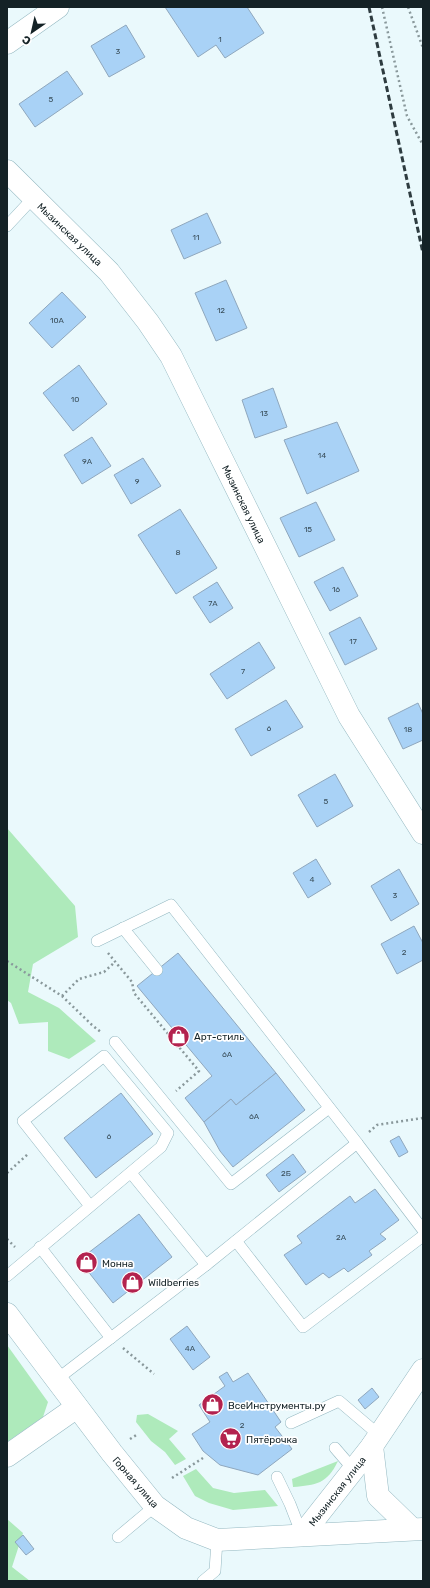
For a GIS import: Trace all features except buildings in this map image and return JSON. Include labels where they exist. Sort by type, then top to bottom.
[{"type":"street","points":[[7,43],[58,7]]},
{"type":"street","name":"Мызинская улица","points":[[7,171],[109,272],[148,322],[171,356],[349,716],[423,833]]},
{"type":"street","name":"Горная улица","points":[[7,1314],[77,1408],[156,1506],[186,1528],[217,1540],[417,1530]]},
{"type":"street","name":"Мызинская улица","points":[[302,1535],[375,1441],[423,1370]]},
{"type":"street","points":[[7,1456],[77,1408]]},
{"type":"street","name":"Мызинская улица","points":[[375,1441],[378,1496],[417,1530]]},
{"type":"lane","points":[[7,226],[33,198]]},
{"type":"lane","points":[[97,941],[171,905],[423,1230]]},
{"type":"lane","points":[[122,928],[157,970]]},
{"type":"lane","points":[[116,1042],[231,1184],[329,1108]]},
{"type":"lane","points":[[7,1276],[161,1147],[168,1133],[104,1056],[23,1121],[90,1206]]},
{"type":"lane","points":[[56,1380],[206,1265],[357,1143]]},
{"type":"lane","points":[[131,1173],[206,1265]]},
{"type":"lane","points":[[236,1241],[303,1327],[423,1236]]},
{"type":"lane","points":[[40,1247],[111,1338]]},
{"type":"lane","points":[[291,1423],[339,1401],[375,1441]]},
{"type":"lane","points":[[335,1448],[353,1469]]},
{"type":"lane","points":[[277,1477],[290,1504],[302,1535]]},
{"type":"lane","points":[[118,1537],[156,1506]]},
{"type":"lane","points":[[203,1581],[215,1571],[217,1540]]},
{"type":"path","points":[[382,7],[407,116],[423,145]]},
{"type":"path","points":[[408,7],[423,48]]},
{"type":"path","points":[[97,941],[132,982],[134,993],[199,1071],[171,1095]]},
{"type":"path","points":[[7,961],[62,996],[92,1025],[116,1042]]},
{"type":"path","points":[[62,996],[80,979],[104,972],[115,962]]},
{"type":"path","points":[[357,1143],[377,1125],[423,1118]]},
{"type":"path","points":[[7,1173],[41,1144]]},
{"type":"path","points":[[111,1338],[154,1374]]},
{"type":"path","points":[[172,1478],[203,1458]]},
{"type":"green space","points":[[7,828],[75,906],[78,937],[33,964],[28,992],[59,1008],[96,1041],[69,1059],[48,1051],[48,1022],[19,1024],[11,1003],[7,1000]]},
{"type":"green space","points":[[7,1345],[48,1402],[43,1417],[7,1442]]},
{"type":"green space","points":[[148,1414],[178,1431],[169,1439],[186,1459],[175,1465],[165,1452],[151,1441],[136,1422],[137,1415]]},
{"type":"green space","points":[[338,1461],[330,1474],[320,1482],[293,1487],[292,1479]]},
{"type":"green space","points":[[196,1469],[213,1488],[234,1493],[265,1490],[278,1506],[233,1510],[209,1503],[195,1496],[183,1476]]},
{"type":"green space","points":[[7,1519],[23,1533],[12,1567],[30,1581],[7,1581]]},
{"type":"railway","points":[[369,7],[423,253]]},
{"type":"place","name":"Арт-стиль","points":[[179,1036]]},
{"type":"place","name":"Монна","points":[[87,1263]]},
{"type":"place","name":"Wildberries","points":[[133,1282]]},
{"type":"place","name":"ВсеИнструменты.ру","points":[[213,1405]]},
{"type":"place","name":"Пятёрочка","points":[[230,1439]]}]
